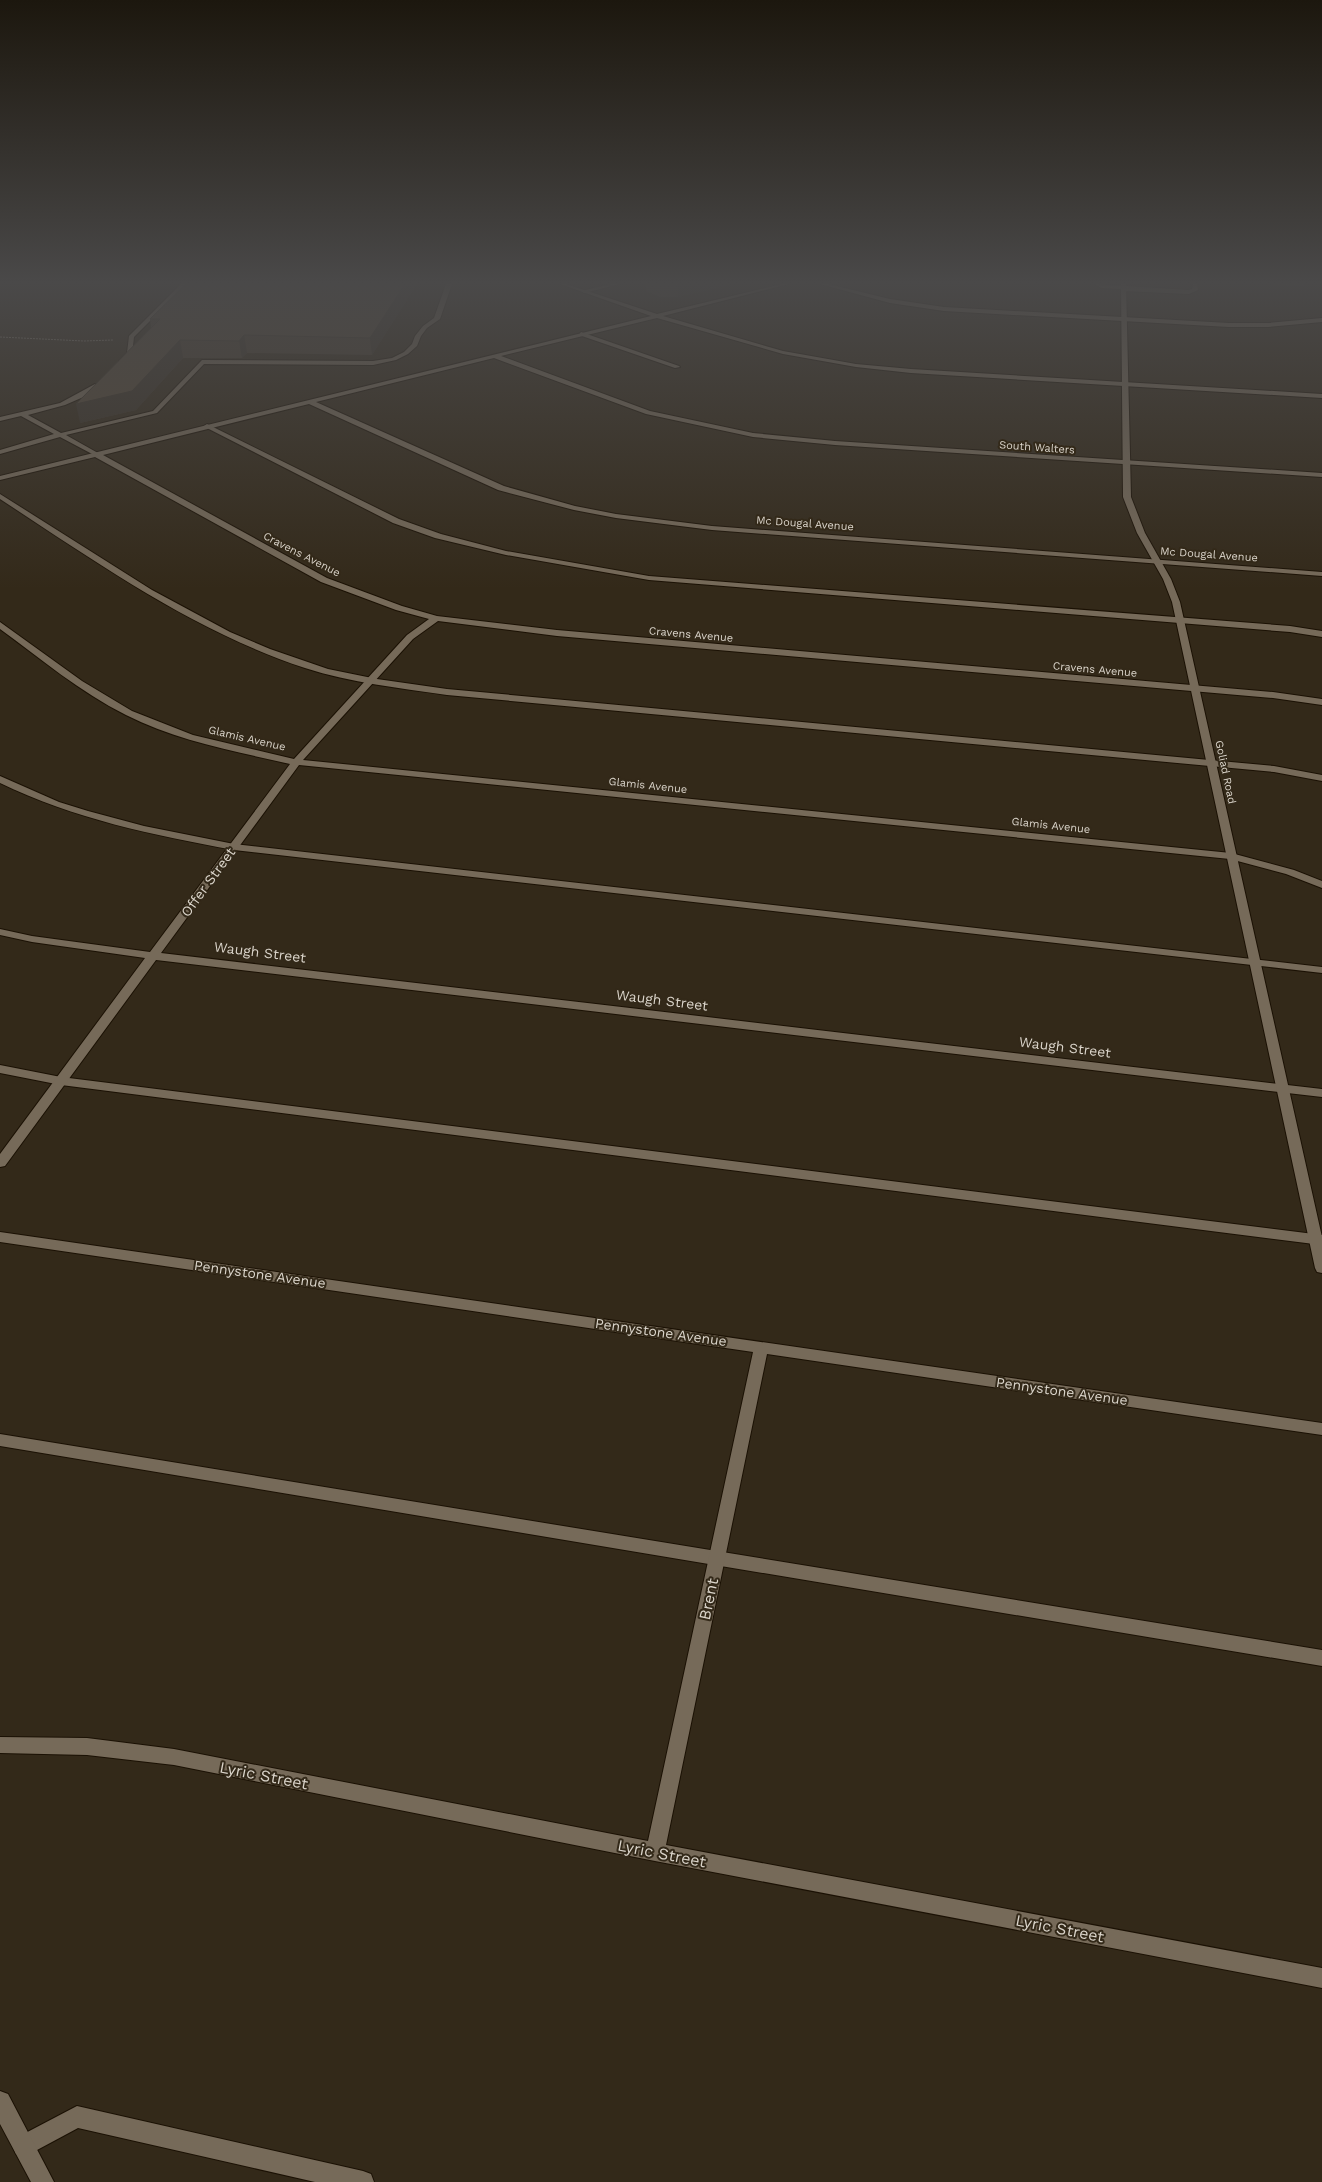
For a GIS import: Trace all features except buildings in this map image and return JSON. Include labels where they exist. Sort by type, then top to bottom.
[{"type":"street","points":[[0,418],[59,405],[85,396],[96,386]]},
{"type":"street","points":[[0,452],[60,434],[155,412],[180,386]]},
{"type":"street","points":[[0,478],[371,386]]},
{"type":"street","name":"South Walters","points":[[573,386],[626,406],[680,421],[715,428],[826,442],[1322,475]]},
{"type":"street","name":"Goliad Road","points":[[1126,386],[1127,497],[1131,512],[1155,561],[1167,580],[1176,602],[1231,856],[1319,1240],[1322,1268]]},
{"type":"street","points":[[1156,386],[1322,396]]},
{"type":"street","name":"Mc Dougal Avenue","points":[[308,401],[501,488],[574,508],[616,516],[712,528],[1322,574]]},
{"type":"street","name":"Cravens Avenue","points":[[21,414],[324,580],[355,593],[436,618],[557,633],[1273,695],[1322,702]]},
{"type":"street","points":[[207,426],[396,521],[438,536],[506,553],[649,578],[1290,629],[1322,634]]},
{"type":"street","points":[[0,444],[10,449]]},
{"type":"street","points":[[0,496],[176,608],[221,632],[309,666],[370,680],[457,693],[1211,765],[1274,769],[1322,778]]},
{"type":"street","name":"Offer Street","points":[[0,1163],[296,762],[410,638],[436,618]]},
{"type":"street","name":"Glamis Avenue","points":[[0,625],[100,697],[129,713],[163,728],[202,741],[296,762],[1231,856],[1290,872],[1322,885]]},
{"type":"street","points":[[0,779],[80,812],[158,833],[234,847],[1322,970]]},
{"type":"street","name":"Waugh Street","points":[[0,932],[32,939],[154,955],[1322,1093]]},
{"type":"street","points":[[0,1069],[61,1080],[1319,1240]]},
{"type":"street","name":"Pennystone Avenue","points":[[0,1237],[761,1346],[1322,1430]]},
{"type":"street","name":"Brent","points":[[655,1852],[761,1346]]},
{"type":"street","points":[[0,1440],[1322,1658]]},
{"type":"street","name":"Lyric Street","points":[[0,1745],[29,1743],[103,1746],[174,1756],[655,1852],[1322,1978]]},
{"type":"street","points":[[0,2102],[43,2182]]},
{"type":"street","points":[[24,2146],[77,2117],[363,2182]]}]
